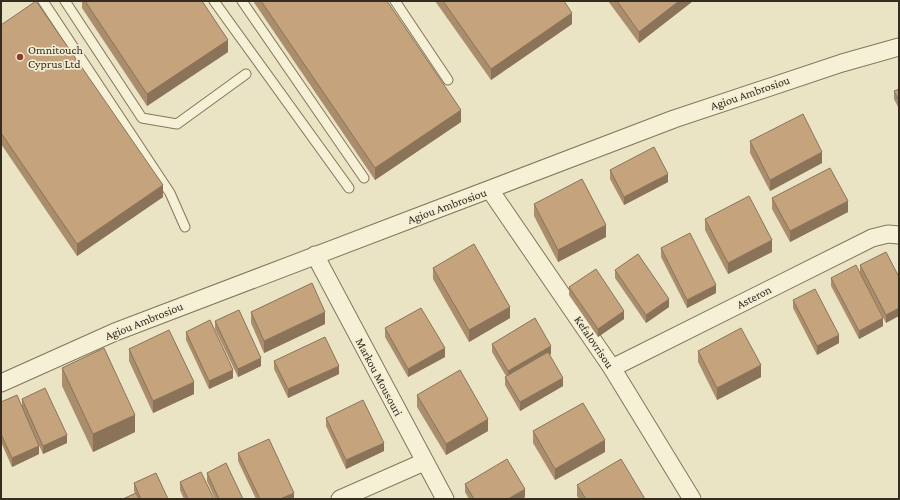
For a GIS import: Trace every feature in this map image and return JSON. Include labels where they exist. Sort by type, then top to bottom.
[{"type":"street","name":"Agiou Ambrosiou","points":[[1,383],[115,332],[674,119],[842,63],[899,47]]},
{"type":"street","name":"Kefalovrisou","points":[[490,190],[612,368],[692,499]]},
{"type":"street","name":"Asteron","points":[[612,368],[872,238],[888,234],[899,235]]},
{"type":"street","name":"Markou Mousouri","points":[[314,255],[445,499]]},
{"type":"street","points":[[340,499],[424,462]]},
{"type":"lane","points":[[43,1],[170,193],[185,227]]},
{"type":"lane","points":[[65,1],[142,118],[177,124],[246,74]]},
{"type":"lane","points":[[214,1],[349,188]]},
{"type":"lane","points":[[242,1],[364,178]]},
{"type":"lane","points":[[395,1],[448,80]]},
{"type":"building","points":[[36,1],[163,185],[77,244],[1,133],[1,25]]},
{"type":"building","points":[[85,1],[202,1],[228,40],[147,94]]},
{"type":"building","points":[[261,1],[387,1],[461,110],[375,168]]},
{"type":"building","points":[[443,1],[564,1],[572,13],[491,69]]},
{"type":"building","points":[[617,1],[679,1],[639,32]]},
{"type":"building","points":[[899,89],[899,101],[894,91]]},
{"type":"building","points":[[803,114],[822,152],[770,180],[750,141]]},
{"type":"building","points":[[654,147],[668,174],[624,197],[610,170]]},
{"type":"building","points":[[830,168],[848,201],[790,231],[772,198]]},
{"type":"building","points":[[582,179],[606,225],[558,250],[534,204]]},
{"type":"building","points":[[749,196],[772,240],[728,263],[705,219]]},
{"type":"building","points":[[690,233],[716,285],[687,300],[661,248]]},
{"type":"building","points":[[474,244],[510,307],[469,330],[433,268]]},
{"type":"building","points":[[886,252],[899,277],[899,308],[886,315],[860,265]]},
{"type":"building","points":[[638,254],[669,299],[646,315],[615,270]]},
{"type":"building","points":[[856,265],[883,318],[859,331],[831,278]]},
{"type":"building","points":[[596,269],[624,311],[598,329],[569,287]]},
{"type":"building","points":[[312,283],[325,312],[264,341],[251,312]]},
{"type":"building","points":[[815,289],[839,335],[817,346],[793,300]]},
{"type":"building","points":[[421,308],[445,348],[408,369],[385,328]]},
{"type":"building","points":[[239,310],[261,358],[238,369],[215,321]]},
{"type":"building","points":[[535,318],[551,346],[508,371],[492,344]]},
{"type":"building","points":[[210,320],[233,370],[209,381],[186,332]]},
{"type":"building","points":[[741,328],[761,365],[717,388],[698,351]]},
{"type":"building","points":[[169,330],[194,382],[153,401],[129,349]]},
{"type":"building","points":[[325,337],[339,366],[288,389],[274,361]]},
{"type":"building","points":[[104,348],[135,415],[93,434],[62,368]]},
{"type":"building","points":[[548,352],[563,378],[520,402],[505,377]]},
{"type":"building","points":[[460,370],[488,419],[446,444],[417,395]]},
{"type":"building","points":[[45,388],[67,435],[43,446],[22,399]]},
{"type":"building","points":[[17,395],[39,446],[12,458],[1,434],[1,402]]},
{"type":"building","points":[[363,400],[384,443],[346,460],[326,418]]},
{"type":"building","points":[[583,403],[605,440],[555,469],[533,431]]},
{"type":"building","points":[[269,439],[294,493],[280,499],[260,499],[238,453]]},
{"type":"building","points":[[507,459],[525,489],[508,499],[474,499],[465,484]]},
{"type":"building","points":[[621,459],[645,499],[586,499],[577,485]]},
{"type":"building","points":[[226,463],[243,499],[219,499],[207,473]]},
{"type":"building","points":[[201,472],[214,499],[188,499],[180,482]]},
{"type":"building","points":[[156,473],[168,499],[141,499],[134,483]]},
{"type":"building","points":[[136,493],[139,499],[123,499]]},
{"type":"place","name":"Omnitouch Cyprus Ltd","points":[[20,57]]}]
